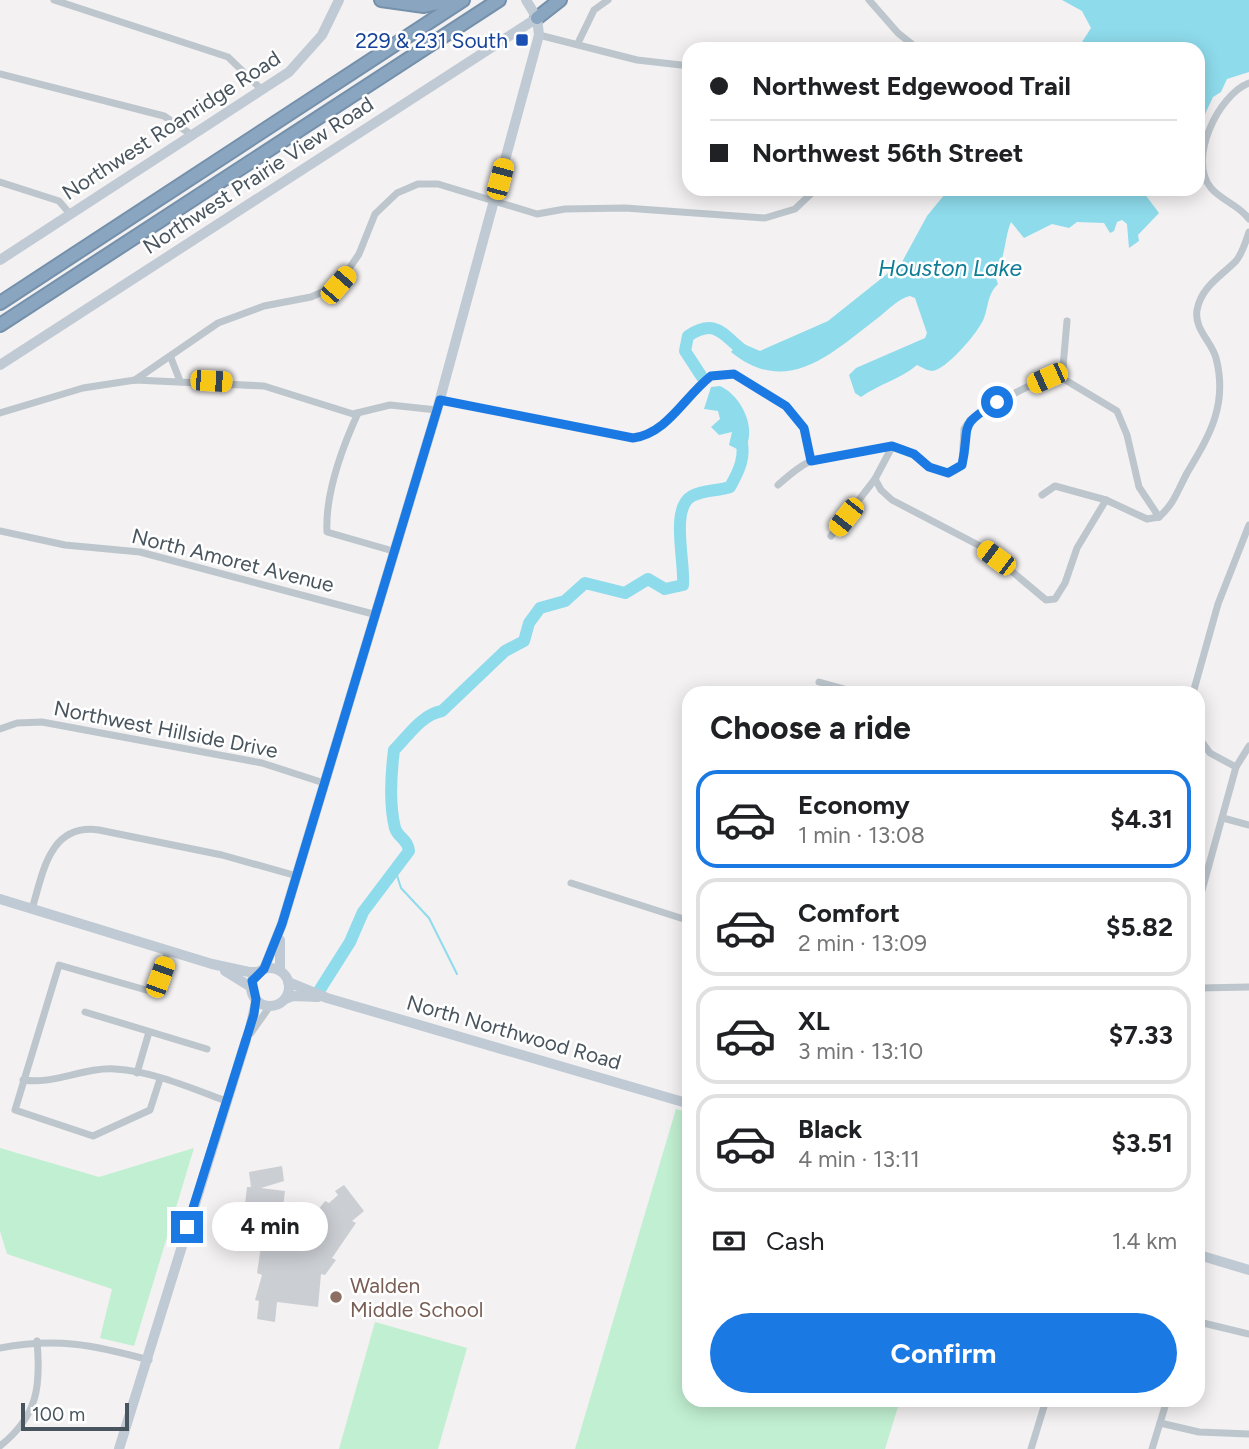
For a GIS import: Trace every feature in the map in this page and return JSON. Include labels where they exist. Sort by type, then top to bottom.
[{"type":"highway","points":[[384,0],[424,6],[452,0]]},
{"type":"highway","points":[[0,303],[463,0]]},
{"type":"highway","points":[[537,18],[561,0]]},
{"type":"highway","points":[[0,324],[497,1]]},
{"type":"street","points":[[54,0],[173,36],[228,57],[262,90]]},
{"type":"street","name":"Northwest Roanridge Road","points":[[0,260],[289,72],[309,53],[322,35],[339,0]]},
{"type":"street","points":[[251,987],[262,970],[282,924],[438,405],[539,35],[537,18],[526,0]]},
{"type":"street","points":[[578,43],[594,10],[608,0]]},
{"type":"street","points":[[869,0],[909,42]]},
{"type":"street","name":"Northwest Prairie View Road","points":[[0,365],[537,18]]},
{"type":"street","points":[[539,35],[637,60],[682,65]]},
{"type":"street","points":[[0,74],[164,116],[192,135]]},
{"type":"street","points":[[1205,145],[1208,128],[1224,103],[1249,83]]},
{"type":"street","points":[[1205,177],[1211,188],[1249,219]]},
{"type":"street","points":[[0,182],[59,201],[70,214]]},
{"type":"street","points":[[135,380],[171,358],[200,334],[233,316],[279,302],[312,297],[338,285],[359,254],[372,219],[391,198],[409,187],[438,184],[493,203],[537,214],[565,209],[625,208],[765,218],[795,209],[809,196]]},
{"type":"street","points":[[1042,495],[1055,486],[1107,500],[1147,519],[1159,517],[1173,505],[1212,431],[1219,411],[1220,381],[1215,356],[1196,322],[1197,309],[1202,295],[1238,259],[1249,232]]},
{"type":"street","points":[[1062,378],[1067,321]]},
{"type":"street","points":[[171,358],[180,381]]},
{"type":"street","points":[[0,413],[74,390],[135,380],[180,381],[264,386],[348,413],[390,405],[438,405],[633,438],[648,436],[660,429],[711,376],[734,374],[786,406],[804,428],[811,461]]},
{"type":"street","points":[[778,485],[811,461],[892,446],[914,454],[929,467],[948,473],[955,471],[962,465],[964,429],[970,420],[1025,388],[1047,378],[1062,378],[1117,411],[1127,435],[1139,486],[1159,517]]},
{"type":"street","points":[[358,413],[348,435],[326,513],[327,532],[393,551]]},
{"type":"street","points":[[831,536],[875,479],[892,446]]},
{"type":"street","points":[[875,479],[881,490],[892,500],[984,548],[1034,593],[1046,600],[1055,599],[1065,583],[1077,548],[1107,500]]},
{"type":"street","points":[[1195,686],[1219,604],[1249,525]]},
{"type":"street","name":"North Amoret Avenue","points":[[0,531],[65,545],[141,552],[373,614]]},
{"type":"street","points":[[819,682],[834,686]]},
{"type":"street","name":"Northwest Hillside Drive","points":[[0,729],[17,723],[42,722],[262,763],[324,783]]},
{"type":"street","points":[[1205,746],[1210,753],[1236,768]]},
{"type":"street","points":[[1205,880],[1236,768],[1249,746]]},
{"type":"street","points":[[1223,818],[1249,825]]},
{"type":"street","points":[[32,909],[51,851],[66,835],[82,830],[99,830],[222,855],[297,876]]},
{"type":"street","points":[[571,883],[682,918]]},
{"type":"street","points":[[0,899],[212,964],[280,971]]},
{"type":"street","points":[[246,1040],[270,1006],[285,999],[288,982],[280,971],[282,924]]},
{"type":"street","points":[[160,1079],[150,1110],[93,1136],[15,1110],[59,965],[146,990],[160,977],[168,950]]},
{"type":"street","points":[[119,1449],[149,1360],[256,999],[251,987],[212,964]]},
{"type":"street","name":"North Northwood Road","points":[[288,982],[327,998],[682,1102]]},
{"type":"street","points":[[1205,988],[1249,987]]},
{"type":"street","name":"North Northwood Road","points":[[285,999],[293,996],[327,998]]},
{"type":"street","points":[[256,999],[270,1006]]},
{"type":"street","points":[[85,1012],[207,1049]]},
{"type":"street","points":[[137,1073],[149,1032]]},
{"type":"street","points":[[23,1080],[38,1082],[113,1069],[160,1079],[226,1101]]},
{"type":"street","points":[[1205,1257],[1249,1270]]},
{"type":"street","points":[[1205,1323],[1249,1334]]},
{"type":"street","points":[[0,1348],[37,1340],[76,1343],[149,1360]]},
{"type":"street","points":[[0,1446],[33,1410],[37,1392],[37,1340]]},
{"type":"street","points":[[1031,1449],[1044,1407]]},
{"type":"street","points":[[1152,1449],[1165,1407]]},
{"type":"street","points":[[1160,1423],[1183,1430],[1249,1434]]},
{"type":"green space","points":[[676,1109],[682,1111],[682,1407],[898,1407],[885,1449],[575,1449]]},
{"type":"green space","points":[[0,1148],[99,1177],[194,1148],[134,1346],[100,1338],[112,1289],[7,1254],[0,1231]]},
{"type":"green space","points":[[375,1322],[467,1348],[438,1449],[339,1449]]},
{"type":"water","points":[[1062,0],[1249,0],[1249,72],[1227,79],[1221,92],[1213,97],[1205,114],[1205,42],[1082,42],[1091,28],[1082,11]]},
{"type":"water","name":"Houston Lake","points":[[943,196],[1146,196],[1159,213],[1138,235],[1139,241],[1129,248],[1127,224],[1122,220],[1117,222],[1114,231],[1110,233],[1104,223],[1077,222],[1069,228],[1052,224],[1024,238],[1011,222],[1001,262],[994,272],[998,284],[990,296],[981,324],[969,341],[938,369],[930,371],[917,365],[861,397],[855,393],[849,375],[856,368],[925,338],[927,333],[915,298],[910,296],[902,299],[826,356],[790,371],[771,371],[752,365],[731,352],[739,342],[760,351],[828,321],[902,262],[927,216]]},
{"type":"water","points":[[720,386],[735,398],[746,415],[749,434],[748,444],[743,452],[729,445],[732,432],[719,435],[711,427],[720,419],[718,411],[704,409],[711,387]]},
{"type":"building","name":"Walden Middle School","points":[[282,1166],[284,1181],[261,1188],[285,1191],[282,1215],[311,1219],[325,1201],[329,1203],[338,1195],[335,1191],[344,1185],[364,1211],[352,1221],[356,1223],[332,1258],[336,1260],[325,1275],[321,1274],[318,1307],[277,1302],[275,1322],[257,1319],[259,1301],[255,1300],[262,1275],[257,1273],[262,1240],[238,1233],[243,1222],[247,1187],[251,1187],[249,1172]]},
{"type":"waterway","points":[[702,377],[685,351],[688,336],[706,328],[713,328],[745,352]]},
{"type":"waterway","points":[[319,991],[350,942],[363,912],[409,851],[407,844],[396,831],[393,819],[391,789],[394,750],[422,721],[442,711],[505,651],[524,641],[529,623],[540,608],[565,601],[585,583],[625,593],[648,579],[665,589],[683,585],[680,523],[685,502],[692,496],[730,487],[741,464],[741,438]]},
{"type":"waterway","points":[[395,869],[401,888],[429,918],[457,974]]},
{"type":"place","name":"229 & 231 South","points":[[522,40]]},
{"type":"place","name":"Walden Middle School","points":[[336,1297]]},
{"type":"route","points":[[187,1227],[254,1014],[256,999],[252,993],[252,981],[264,969],[282,924],[373,614],[440,400],[633,438],[648,436],[660,429],[711,376],[734,374],[786,406],[802,423],[811,461],[866,453],[892,446],[914,454],[929,467],[948,473],[962,465],[964,429],[970,420],[997,402]]}]
